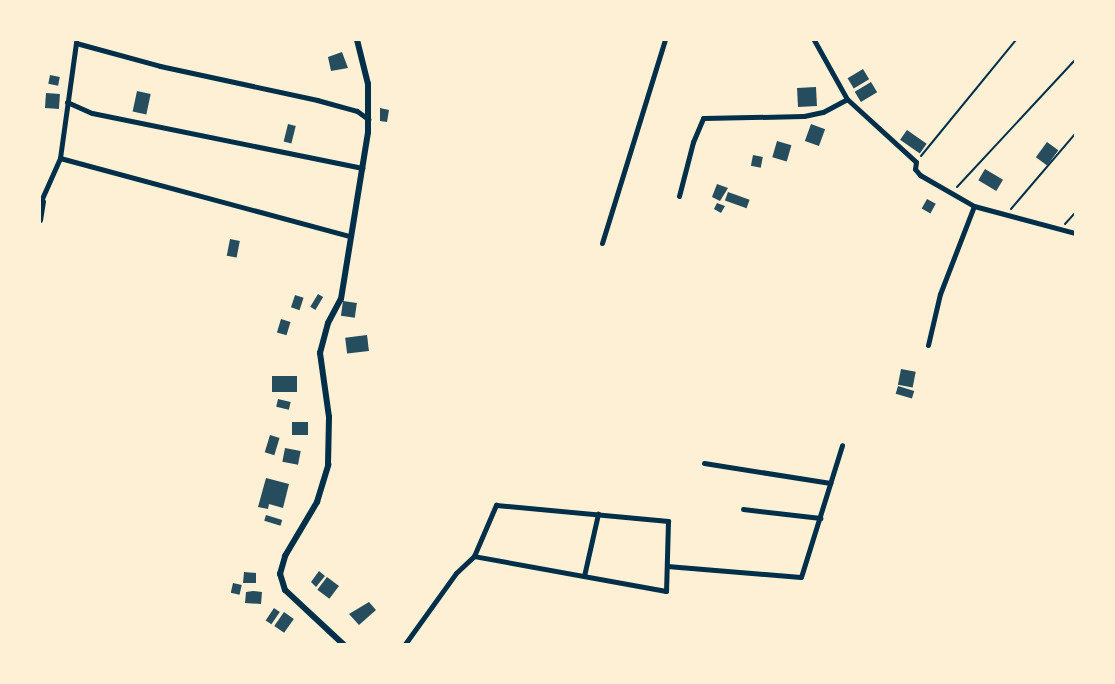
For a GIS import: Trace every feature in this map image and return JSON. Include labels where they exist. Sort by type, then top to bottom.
[{"type":"street","points":[[343,644],[285,590],[280,574],[284,556],[318,502],[328,465],[329,417],[320,353],[328,323],[342,299],[368,118],[368,84],[357,40]]},
{"type":"street","points":[[602,243],[665,40]]},
{"type":"street","points":[[40,220],[41,202],[60,158],[76,41],[160,66],[318,100],[357,111],[368,118]]},
{"type":"street","points":[[816,41],[847,99],[916,162],[915,169],[920,175],[950,194],[974,206],[1004,216],[1062,228],[1075,233]]},
{"type":"street","points":[[679,196],[693,142],[703,118],[804,116],[823,112],[847,99]]},
{"type":"street","points":[[67,102],[92,113],[362,168]]},
{"type":"street","points":[[60,158],[350,236]]},
{"type":"street","points":[[928,346],[940,294],[974,206]]},
{"type":"street","points":[[667,566],[801,577],[842,445]]},
{"type":"street","points":[[704,463],[830,483]]},
{"type":"street","points":[[405,644],[456,573],[474,556],[496,505],[668,521],[666,591],[474,556]]},
{"type":"street","points":[[743,508],[820,518]]},
{"type":"street","points":[[584,576],[598,514]]},
{"type":"path","points":[[916,162],[1016,40]]},
{"type":"path","points":[[950,194],[1075,60]]},
{"type":"path","points":[[1004,216],[1075,134]]},
{"type":"path","points":[[1062,228],[1075,213]]},
{"type":"building","points":[[342,52],[348,68],[331,71],[328,57]]},
{"type":"building","points":[[863,69],[869,79],[854,89],[848,78]]},
{"type":"building","points":[[50,75],[60,77],[58,86],[48,84]]},
{"type":"building","points":[[871,82],[877,92],[861,102],[855,92]]},
{"type":"building","points":[[816,87],[817,106],[798,107],[797,88]]},
{"type":"building","points":[[137,91],[151,94],[146,114],[133,112]]},
{"type":"building","points":[[46,93],[60,94],[59,109],[45,108]]},
{"type":"building","points":[[380,108],[389,110],[387,122],[380,121]]},
{"type":"building","points":[[288,124],[296,126],[291,143],[284,141]]},
{"type":"building","points":[[811,124],[825,129],[819,146],[805,141]]},
{"type":"building","points":[[907,130],[927,144],[920,154],[900,140]]},
{"type":"building","points":[[777,141],[791,145],[787,161],[772,157]]},
{"type":"building","points":[[1047,142],[1058,150],[1047,166],[1036,157]]},
{"type":"building","points":[[753,155],[763,157],[761,168],[751,166]]},
{"type":"building","points":[[985,169],[1003,180],[996,191],[978,180]]},
{"type":"building","points":[[717,184],[728,188],[720,201],[712,197]]},
{"type":"building","points":[[728,192],[750,200],[747,208],[725,200]]},
{"type":"building","points":[[927,199],[936,204],[930,213],[922,209]]},
{"type":"building","points":[[717,203],[725,206],[721,213],[714,209]]},
{"type":"building","points":[[230,239],[240,241],[237,258],[227,256]]},
{"type":"building","points":[[318,294],[323,297],[315,310],[310,307]]},
{"type":"building","points":[[295,295],[304,298],[300,310],[291,307]]},
{"type":"building","points":[[343,301],[357,303],[355,318],[341,316]]},
{"type":"building","points":[[281,319],[291,322],[286,335],[277,332]]},
{"type":"building","points":[[367,335],[369,351],[347,354],[345,338]]},
{"type":"building","points":[[901,369],[916,372],[913,388],[898,385]]},
{"type":"building","points":[[272,376],[297,376],[297,392],[272,392]]},
{"type":"building","points":[[898,386],[914,391],[912,399],[896,394]]},
{"type":"building","points":[[278,399],[291,402],[289,410],[276,407]]},
{"type":"building","points":[[292,422],[308,422],[308,435],[292,435]]},
{"type":"building","points":[[270,435],[280,438],[274,455],[265,452]]},
{"type":"building","points":[[285,448],[301,451],[298,465],[282,462]]},
{"type":"building","points":[[266,478],[289,484],[283,508],[269,504],[268,509],[258,507]]},
{"type":"building","points":[[266,515],[282,520],[281,526],[264,521]]},
{"type":"building","points":[[319,571],[325,576],[316,587],[311,582]]},
{"type":"building","points":[[244,572],[256,573],[256,583],[243,583]]},
{"type":"building","points":[[327,577],[339,586],[329,599],[317,590]]},
{"type":"building","points":[[233,583],[242,585],[240,595],[231,593]]},
{"type":"building","points":[[246,592],[262,592],[261,604],[245,603]]},
{"type":"building","points":[[369,602],[376,610],[359,625],[349,614]]},
{"type":"building","points":[[274,608],[280,612],[271,624],[266,620]]},
{"type":"building","points":[[284,612],[294,619],[284,633],[274,626]]}]
